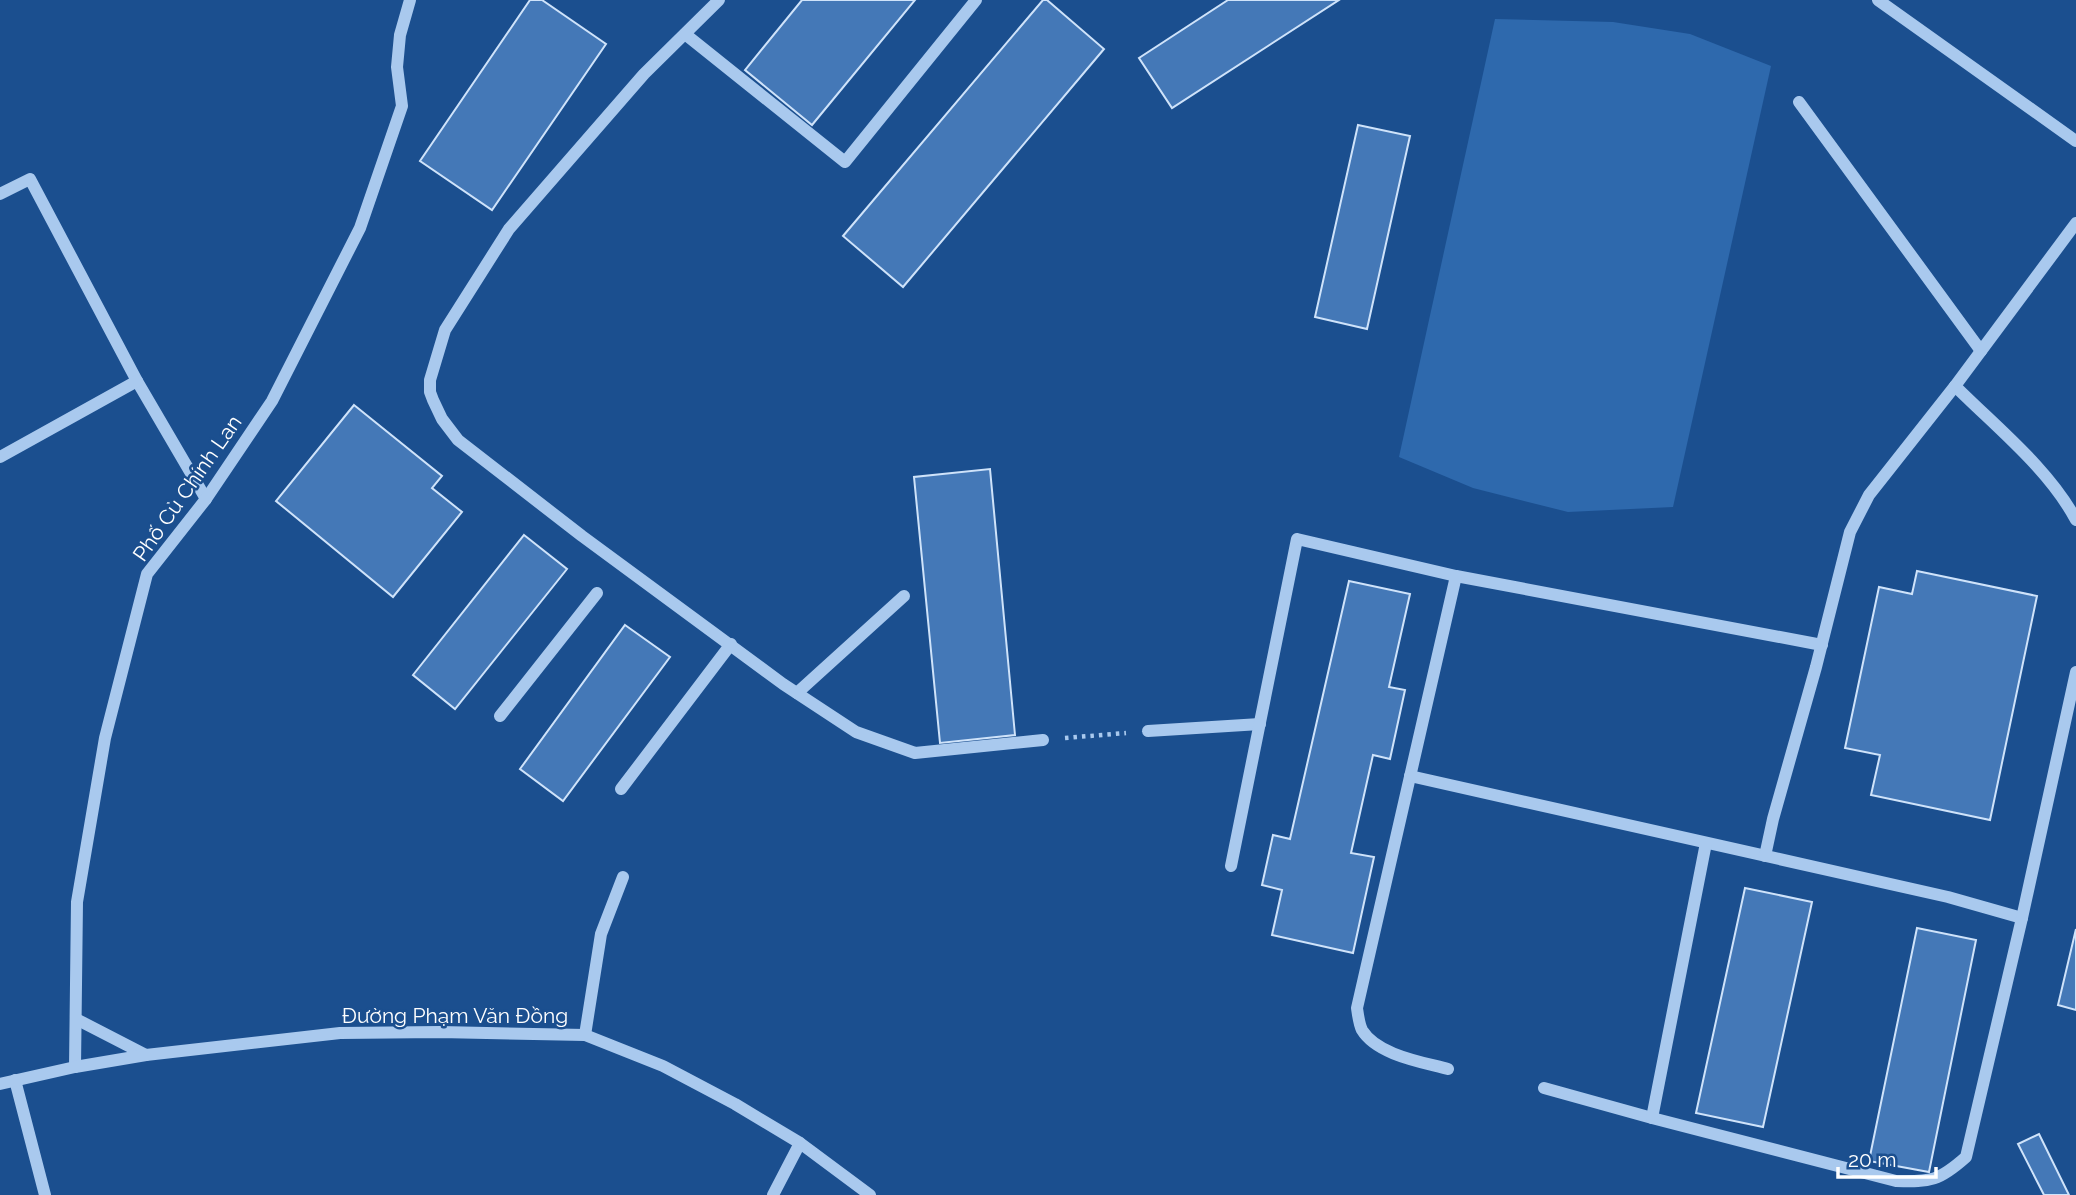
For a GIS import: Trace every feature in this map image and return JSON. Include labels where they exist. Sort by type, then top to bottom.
[{"type":"street","name":"Phố Cù Chính Lan","points":[[75,1067],[77,902],[108,726],[147,574],[206,499],[272,401],[360,228],[402,106],[397,66],[400,35],[410,0]]},
{"type":"street","points":[[719,0],[643,74],[509,229],[445,330],[430,380],[430,392],[442,419],[458,440],[582,536],[797,693],[856,732],[915,753],[1043,740]]},
{"type":"street","points":[[685,34],[845,162],[976,0]]},
{"type":"street","points":[[1878,0],[2076,141]]},
{"type":"street","points":[[1799,102],[1981,351]]},
{"type":"street","points":[[0,194],[30,179],[137,381],[206,499]]},
{"type":"street","points":[[1765,856],[1850,533],[1869,495],[1955,386],[2076,223]]},
{"type":"street","points":[[0,457],[137,381]]},
{"type":"street","points":[[1955,386],[2042,473],[2064,498],[2076,520]]},
{"type":"street","points":[[1231,866],[1297,539],[1456,576],[1822,645]]},
{"type":"street","points":[[1448,1069],[1393,1054],[1371,1040],[1361,1029],[1357,1008],[1456,576]]},
{"type":"street","points":[[499,716],[597,593]]},
{"type":"street","points":[[797,693],[905,596]]},
{"type":"street","points":[[621,789],[731,644]]},
{"type":"street","points":[[1544,1088],[1896,1181],[1926,1181],[1947,1174],[1966,1157],[2076,672]]},
{"type":"street","points":[[1148,731],[1260,724]]},
{"type":"street","points":[[1409,776],[1948,897],[2022,918]]},
{"type":"street","points":[[1652,1118],[1706,843]]},
{"type":"street","points":[[585,1035],[601,934],[623,877]]},
{"type":"street","points":[[76,1018],[146,1055]]},
{"type":"street","name":"Đường Phạm Văn Đồng","points":[[0,1084],[146,1055],[340,1033],[440,1031],[585,1035],[663,1066],[735,1104],[800,1143],[870,1195]]},
{"type":"street","points":[[15,1080],[45,1195]]},
{"type":"street","points":[[773,1195],[800,1143]]},
{"type":"path","points":[[1043,740],[1148,731]]},
{"type":"shaded area","points":[[1495,19],[1613,22],[1690,34],[1771,66],[1673,507],[1568,512],[1473,488],[1399,457]]},
{"type":"building","points":[[530,0],[542,0],[606,44],[492,210],[420,161]]},
{"type":"building","points":[[802,0],[915,0],[812,125],[745,70]]},
{"type":"building","points":[[1043,0],[1047,0],[1104,49],[903,287],[843,236]]},
{"type":"building","points":[[1228,0],[1339,0],[1172,108],[1139,58]]},
{"type":"building","points":[[1358,125],[1410,136],[1367,329],[1315,317]]},
{"type":"building","points":[[354,405],[442,476],[432,488],[462,512],[393,597],[276,501]]},
{"type":"building","points":[[990,469],[1015,735],[940,743],[914,477]]},
{"type":"building","points":[[524,535],[567,569],[455,709],[413,675]]},
{"type":"building","points":[[1917,571],[2037,596],[1990,820],[1871,795],[1880,755],[1845,748],[1879,587],[1912,594]]},
{"type":"building","points":[[1349,581],[1410,594],[1389,687],[1405,690],[1390,759],[1373,755],[1351,853],[1374,857],[1353,953],[1272,935],[1282,890],[1262,885],[1273,835],[1290,839]]},
{"type":"building","points":[[625,625],[670,657],[563,801],[520,769]]},
{"type":"building","points":[[1745,888],[1812,902],[1763,1127],[1696,1113]]},
{"type":"building","points":[[1917,928],[1976,940],[1929,1172],[1869,1161]]},
{"type":"building","points":[[2076,929],[2076,1010],[2058,1005]]},
{"type":"building","points":[[2039,1134],[2069,1195],[2044,1195],[2018,1144]]}]
